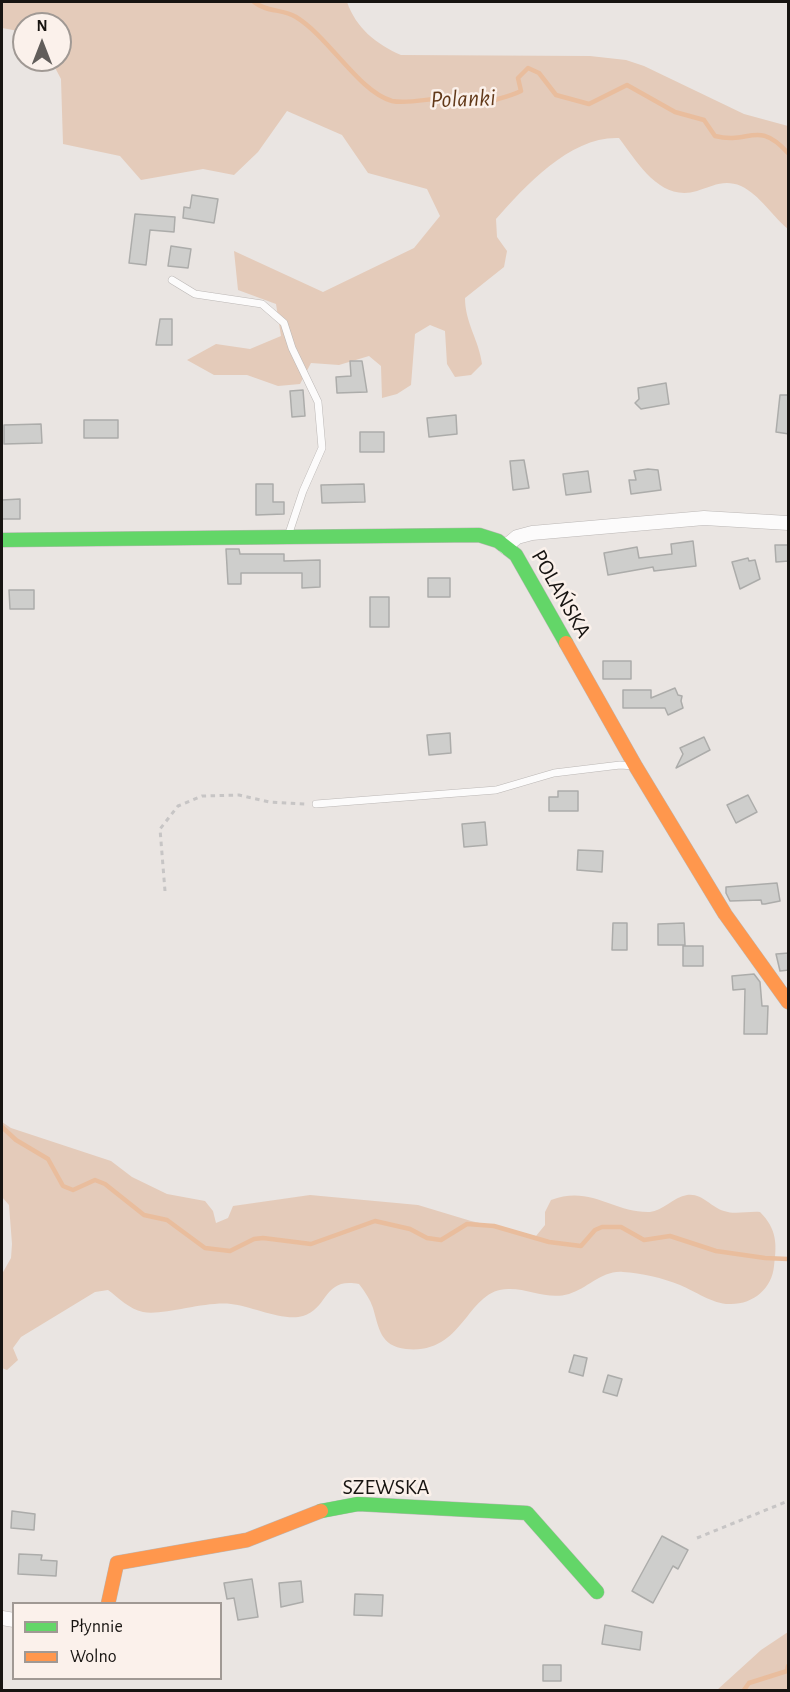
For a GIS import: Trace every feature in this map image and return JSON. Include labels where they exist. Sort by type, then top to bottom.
[{"type":"street","points":[[505,547],[517,537],[532,533],[630,523],[704,518],[789,524]]},
{"type":"street","name":"POLAŃSKA","points":[[2,540],[287,539],[479,535],[505,547],[516,555],[636,766],[725,914],[789,1002]]},
{"type":"street","name":"SZEWSKA","points":[[108,1602],[117,1563],[247,1540],[319,1511],[358,1504],[527,1513],[597,1592]]},
{"type":"lane","points":[[172,280],[195,294],[262,304],[284,323],[292,348],[318,402],[322,448],[303,491],[287,539]]},
{"type":"lane","points":[[316,804],[496,790],[554,773],[620,765],[636,766]]},
{"type":"path","points":[[165,891],[160,829],[178,807],[202,796],[239,795],[269,802],[316,804]]},
{"type":"path","points":[[697,1538],[789,1501]]},
{"type":"shaded area","points":[[2,2],[347,2],[356,20],[368,34],[383,46],[401,55],[590,56],[626,60],[644,66],[744,114],[788,126],[788,229],[760,200],[741,186],[724,183],[684,193],[672,191],[661,186],[642,169],[619,138],[601,140],[584,145],[551,165],[535,178],[496,219],[497,237],[507,251],[504,267],[465,298],[467,315],[482,364],[471,375],[455,377],[447,364],[445,331],[430,325],[415,334],[411,385],[397,394],[382,398],[381,366],[369,356],[339,365],[311,363],[300,384],[278,386],[247,375],[214,375],[187,360],[216,344],[250,349],[281,336],[276,304],[238,290],[234,251],[323,292],[414,248],[440,216],[427,189],[368,173],[342,135],[287,111],[258,152],[234,175],[203,169],[141,180],[120,156],[63,144],[61,79],[57,72],[72,72],[72,12],[12,12],[12,30],[2,28]]},
{"type":"shaded area","points":[[2,1122],[11,1128],[111,1161],[132,1177],[167,1194],[205,1201],[213,1211],[216,1223],[228,1218],[233,1206],[310,1195],[418,1205],[471,1221],[536,1236],[545,1225],[545,1212],[551,1200],[565,1196],[590,1197],[637,1211],[650,1212],[682,1196],[693,1195],[728,1212],[760,1212],[773,1231],[775,1251],[773,1274],[766,1288],[754,1298],[731,1304],[711,1300],[666,1280],[623,1272],[608,1274],[576,1292],[561,1296],[517,1289],[495,1291],[484,1298],[454,1332],[441,1342],[426,1348],[406,1349],[391,1344],[382,1335],[373,1308],[359,1284],[339,1285],[332,1289],[318,1307],[303,1316],[295,1317],[231,1304],[143,1312],[129,1306],[108,1290],[95,1292],[21,1337],[13,1348],[18,1360],[7,1370],[2,1368],[2,1274],[11,1258],[12,1244],[9,1205],[2,1197]]},
{"type":"shaded area","points":[[788,1632],[788,1690],[717,1690],[761,1650]]},
{"type":"building","points":[[192,195],[218,199],[214,223],[183,218],[184,207],[190,208]]},
{"type":"building","points":[[135,214],[175,217],[174,232],[150,230],[146,265],[129,263]]},
{"type":"building","points":[[171,246],[191,249],[188,268],[168,266]]},
{"type":"building","points":[[160,319],[172,319],[172,345],[156,345]]},
{"type":"building","points":[[350,361],[362,361],[367,392],[337,393],[336,377],[351,376]]},
{"type":"building","points":[[666,383],[669,404],[641,409],[635,403],[639,399],[638,388]]},
{"type":"building","points":[[303,390],[305,416],[292,417],[290,391]]},
{"type":"building","points":[[780,395],[789,395],[789,434],[776,432]]},
{"type":"building","points":[[456,415],[457,434],[429,437],[427,418]]},
{"type":"building","points":[[84,420],[118,420],[118,438],[84,438]]},
{"type":"building","points":[[41,424],[42,443],[4,444],[4,425]]},
{"type":"building","points":[[360,432],[384,432],[384,452],[360,452]]},
{"type":"building","points":[[524,460],[529,488],[513,490],[510,461]]},
{"type":"building","points":[[658,470],[661,490],[631,494],[629,480],[636,480],[634,471]]},
{"type":"building","points":[[588,471],[591,492],[566,495],[563,474]]},
{"type":"building","points":[[256,484],[273,484],[273,502],[284,502],[284,514],[256,515]]},
{"type":"building","points":[[364,484],[365,502],[322,503],[321,485]]},
{"type":"building","points":[[20,499],[20,519],[2,519],[2,500]]},
{"type":"building","points":[[693,541],[696,566],[654,571],[653,567],[608,575],[604,553],[637,547],[639,558],[672,554],[671,544]]},
{"type":"building","points":[[775,545],[789,545],[789,561],[776,562]]},
{"type":"building","points":[[226,549],[239,549],[240,554],[284,554],[284,561],[320,560],[320,587],[302,588],[302,573],[241,573],[241,584],[228,584]]},
{"type":"building","points":[[748,558],[749,561],[755,560],[760,579],[740,589],[732,562]]},
{"type":"building","points":[[428,578],[450,578],[450,597],[428,597]]},
{"type":"building","points":[[9,590],[34,590],[34,609],[10,609]]},
{"type":"building","points":[[370,597],[389,597],[389,627],[370,627]]},
{"type":"building","points":[[603,661],[631,661],[631,679],[603,679]]},
{"type":"building","points":[[675,688],[678,695],[682,696],[683,708],[668,715],[665,708],[623,708],[623,690],[651,690],[651,698]]},
{"type":"building","points":[[450,733],[451,753],[429,755],[427,735]]},
{"type":"building","points":[[704,737],[710,750],[676,768],[683,754],[680,748]]},
{"type":"building","points":[[558,791],[578,791],[578,811],[549,811],[549,797],[558,797]]},
{"type":"building","points":[[748,795],[757,812],[736,823],[727,805]]},
{"type":"building","points":[[485,822],[487,845],[464,847],[462,824]]},
{"type":"building","points":[[578,850],[603,851],[602,872],[577,870]]},
{"type":"building","points":[[777,883],[780,901],[765,904],[762,904],[761,900],[730,901],[726,893],[726,887]]},
{"type":"building","points":[[613,923],[627,923],[627,950],[612,950]]},
{"type":"building","points":[[684,923],[685,945],[658,945],[658,924]]},
{"type":"building","points":[[683,946],[703,946],[703,966],[683,966]]},
{"type":"building","points":[[789,953],[789,970],[780,971],[776,954]]},
{"type":"building","points":[[754,974],[760,982],[762,1006],[768,1006],[767,1034],[744,1034],[745,989],[733,990],[732,976]]},
{"type":"building","points":[[574,1355],[587,1358],[583,1376],[569,1372]]},
{"type":"building","points":[[608,1375],[622,1379],[617,1396],[603,1392]]},
{"type":"building","points":[[12,1511],[35,1514],[34,1530],[11,1528]]},
{"type":"building","points":[[662,1536],[688,1550],[678,1569],[673,1566],[653,1603],[632,1591]]},
{"type":"building","points":[[19,1554],[42,1555],[41,1560],[57,1561],[56,1576],[18,1574]]},
{"type":"building","points":[[252,1579],[258,1617],[238,1620],[234,1598],[227,1599],[224,1583]]},
{"type":"building","points":[[301,1581],[303,1602],[281,1607],[279,1583]]},
{"type":"building","points":[[355,1594],[383,1595],[382,1616],[354,1615]]},
{"type":"building","points":[[605,1625],[642,1632],[640,1650],[602,1644]]},
{"type":"building","points":[[543,1665],[561,1665],[561,1681],[543,1681]]},
{"type":"waterway","name":"Polanki","points":[[254,2],[296,17],[320,37],[368,87],[392,101],[456,98],[478,103],[497,99],[521,91],[518,78],[528,68],[539,73],[556,95],[589,104],[627,85],[675,112],[704,120],[715,136],[737,138],[761,135],[768,137],[788,153]]},
{"type":"waterway","points":[[2,1127],[16,1140],[48,1159],[63,1186],[73,1190],[95,1180],[105,1184],[144,1215],[167,1220],[205,1248],[230,1251],[254,1239],[263,1238],[311,1244],[375,1221],[410,1229],[427,1238],[441,1240],[467,1224],[494,1226],[549,1242],[581,1246],[595,1230],[602,1227],[621,1227],[644,1240],[670,1236],[716,1251],[788,1259]]},
{"type":"waterway","points":[[744,1690],[749,1683],[787,1671],[788,1666]]},
{"type":"traffic: fast","points":[[2,540],[479,535],[498,541],[516,555],[566,643]]},
{"type":"traffic: fast","points":[[321,1511],[358,1504],[527,1513],[597,1592]]},
{"type":"traffic: slow","points":[[566,643],[636,767],[725,914],[788,1002]]},
{"type":"traffic: slow","points":[[108,1602],[117,1563],[247,1540],[321,1511]]}]
